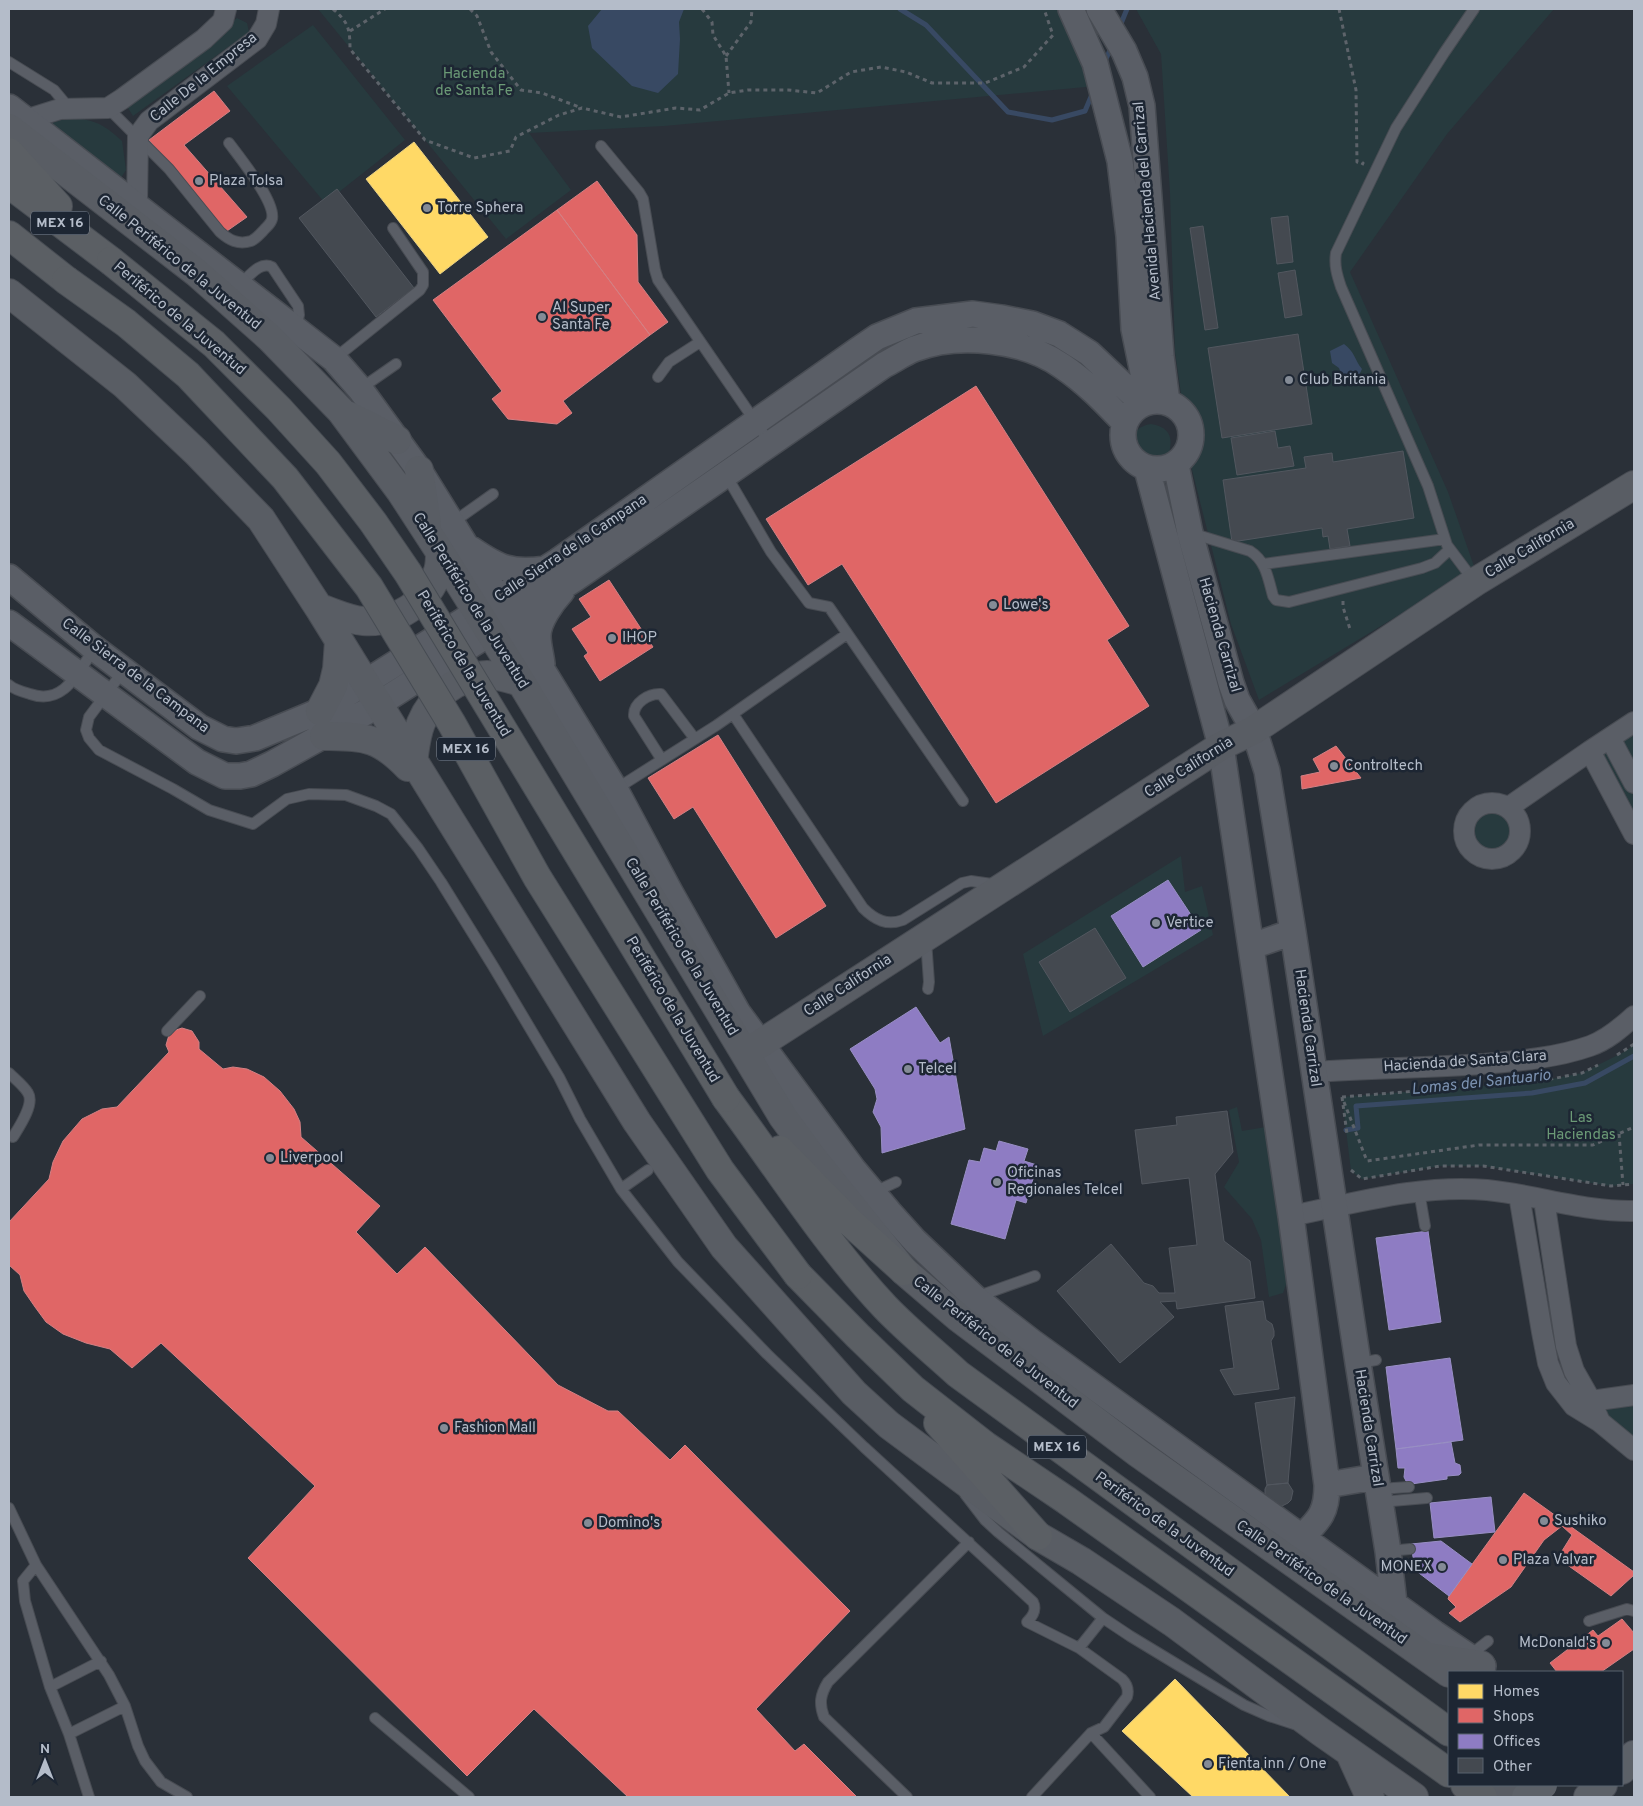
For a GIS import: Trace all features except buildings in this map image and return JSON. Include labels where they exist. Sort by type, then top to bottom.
[{"type":"highway","points":[[9,152],[102,254]]},
{"type":"highway","name":"Periférico de la Juventud","points":[[9,184],[102,254],[214,344],[280,408],[328,463],[373,522],[408,573],[729,1103],[816,1224],[886,1308],[958,1374],[1448,1731]]},
{"type":"highway","name":"MEX 16","points":[[9,235],[126,322],[188,376],[285,478],[369,587],[452,724],[542,885],[720,1170],[798,1275],[913,1389],[986,1446],[1066,1500],[1448,1772]]},
{"type":"highway","points":[[9,249],[58,273]]},
{"type":"highway","points":[[729,1103],[760,1131],[851,1223],[904,1271]]},
{"type":"highway","points":[[913,1389],[936,1421],[1038,1536]]},
{"type":"highway","points":[[1466,1786],[1483,1797]]},
{"type":"highway","points":[[1523,1786],[1539,1797]]},
{"type":"main road","name":"Calle Periférico de la Juventud","points":[[14,118],[111,206],[197,273],[270,338],[341,412],[401,492],[446,538],[532,677],[753,1048],[783,1117],[813,1158],[904,1271],[975,1330],[1138,1453],[1426,1657],[1475,1661]]},
{"type":"main road","points":[[9,293],[125,384],[196,452],[261,519],[319,608],[637,1122],[724,1247],[834,1372],[889,1425],[945,1468],[1038,1536],[1081,1561],[1172,1622],[1321,1732],[1414,1797]]},
{"type":"main road","points":[[341,412],[397,440]]},
{"type":"main road","points":[[319,608],[363,621],[382,620],[401,614],[417,604],[430,589],[438,571],[446,538],[419,470]]},
{"type":"main road","name":"Calle California","points":[[753,1048],[1221,746],[1254,730],[1475,582],[1634,485]]},
{"type":"main road","points":[[339,641],[337,669],[322,723],[358,737],[382,743],[398,756],[430,789]]},
{"type":"main road","points":[[413,762],[420,725],[428,709],[439,695],[453,685],[470,678],[487,675],[532,677]]},
{"type":"main road","points":[[476,864],[493,917],[520,965],[648,1170],[717,1262],[782,1336],[834,1372]]},
{"type":"main road","points":[[1350,1752],[1370,1797]]},
{"type":"main road","points":[[1623,1769],[1634,1754]]},
{"type":"main road","points":[[1494,1797],[1508,1786]]},
{"type":"main road","points":[[1526,1797],[1542,1786]]},
{"type":"street","name":"Calle De la Empresa","points":[[108,108],[204,39],[223,21],[226,9]]},
{"type":"street","name":"Calle De la Empresa","points":[[137,205],[138,136],[149,121],[257,39],[266,24],[269,9]]},
{"type":"street","points":[[1076,18],[1101,10]]},
{"type":"street","name":"Avenida Hacienda del Carrizal","points":[[1101,10],[1124,51],[1135,77],[1142,106],[1161,356],[1153,402]]},
{"type":"street","name":"Avenida Hacienda del Carrizal","points":[[1076,18],[1095,63],[1120,161],[1129,236],[1134,329],[1153,402]]},
{"type":"street","points":[[1101,88],[1135,77]]},
{"type":"street","points":[[14,118],[69,108],[108,108]]},
{"type":"street","points":[[14,118],[137,205],[334,358],[360,389],[419,470]]},
{"type":"street","name":"Calle Sierra de la Campana","points":[[494,615],[545,569],[820,376],[877,337],[916,321],[973,314],[1032,324],[1059,334],[1096,358],[1123,386],[1153,402]]},
{"type":"street","points":[[1096,358],[1118,355],[1127,344],[1134,329]]},
{"type":"street","name":"Calle Sierra de la Campana","points":[[9,623],[197,762],[225,776],[240,776],[251,774],[322,723],[494,615],[573,580],[837,396],[884,365],[915,348],[954,340],[987,340],[1028,348],[1060,364],[1089,386],[1125,422]]},
{"type":"street","points":[[820,376],[837,396]]},
{"type":"street","points":[[1153,402],[1177,407],[1185,415],[1190,425],[1192,436],[1190,447],[1176,465],[1167,468],[1148,469],[1137,464],[1129,456],[1124,445],[1122,434],[1129,415],[1153,402]]},
{"type":"street","name":"Hacienda Carrizal","points":[[1176,465],[1190,532],[1234,691],[1241,708],[1254,730],[1267,772],[1334,1207],[1367,1362],[1378,1489],[1399,1550],[1394,1603]]},
{"type":"street","name":"Hacienda Carrizal","points":[[1148,469],[1221,746],[1291,1216],[1327,1485],[1324,1511],[1302,1537]]},
{"type":"street","points":[[618,518],[633,538]]},
{"type":"street","points":[[446,538],[504,568],[525,572],[545,569]]},
{"type":"street","name":"Calle Sierra de la Campana","points":[[9,577],[94,648],[200,727],[223,739],[236,741],[256,738],[322,723]]},
{"type":"street","points":[[573,580],[554,600],[545,614],[538,636],[532,677],[615,789],[703,953],[738,1013],[753,1048],[857,1166],[872,1193],[915,1240],[975,1298],[1032,1342],[1475,1661]]},
{"type":"street","points":[[1509,807],[1634,722]]},
{"type":"street","points":[[1610,738],[1634,783]]},
{"type":"street","points":[[1590,751],[1634,834]]},
{"type":"street","points":[[1252,946],[1293,932]]},
{"type":"street","name":"Hacienda de Santa Clara","points":[[1314,1072],[1508,1062],[1563,1054],[1604,1040],[1634,1016]]},
{"type":"street","points":[[1291,1216],[1420,1191],[1454,1188],[1487,1190],[1600,1210],[1634,1211]]},
{"type":"street","points":[[1519,1195],[1548,1363],[1556,1383],[1582,1403],[1600,1422],[1634,1450]]},
{"type":"street","points":[[1544,1200],[1566,1346],[1582,1403]]},
{"type":"street","points":[[1582,1403],[1634,1395]]},
{"type":"street","points":[[1327,1485],[1378,1489]]},
{"type":"street","points":[[1623,1771],[1634,1779]]},
{"type":"lane","points":[[1474,9],[1396,128],[1336,253],[1335,269],[1341,287],[1428,486],[1445,539],[1450,550],[1475,582]]},
{"type":"lane","points":[[9,62],[54,90],[69,108]]},
{"type":"lane","points":[[108,108],[169,169],[220,232],[226,238],[241,243],[256,238],[271,222],[272,206],[229,143]]},
{"type":"lane","points":[[601,146],[639,192],[642,199],[658,280],[770,443]]},
{"type":"lane","points":[[334,358],[420,290],[423,285],[423,272],[393,228]]},
{"type":"lane","points":[[240,285],[261,266],[268,265],[272,267],[298,306],[299,315],[296,329]]},
{"type":"lane","points":[[658,377],[669,362],[700,342]]},
{"type":"lane","points":[[360,389],[396,364]]},
{"type":"lane","points":[[726,474],[771,552],[809,603],[829,607],[963,801]]},
{"type":"lane","points":[[446,538],[493,494]]},
{"type":"lane","points":[[1190,532],[1250,551],[1256,555],[1264,564],[1273,596],[1276,600],[1289,602],[1422,568],[1435,563],[1450,550]]},
{"type":"lane","points":[[1264,564],[1445,539]]},
{"type":"lane","points":[[615,789],[695,739],[847,634]]},
{"type":"lane","points":[[9,685],[12,688],[36,697],[54,696],[64,690],[94,648]]},
{"type":"lane","points":[[124,670],[89,717],[86,730],[89,738],[99,750],[209,810],[253,824],[287,799],[309,794],[346,795],[376,806],[391,814],[442,882],[559,1077],[580,1119],[621,1189],[678,1262],[767,1354],[888,1470],[1033,1602],[1035,1606],[1034,1612],[1027,1622],[1079,1648],[1122,1679],[1128,1692],[1127,1697],[1104,1727],[1091,1733],[1032,1797]]},
{"type":"lane","points":[[662,760],[634,716],[637,704],[653,694],[661,694],[695,739]]},
{"type":"lane","points":[[732,714],[863,908],[871,916],[887,923],[895,923],[903,920],[962,883],[979,881],[1003,886]]},
{"type":"lane","points":[[925,936],[930,982],[928,989]]},
{"type":"lane","points":[[167,1031],[200,996]]},
{"type":"lane","points":[[9,1073],[28,1092],[30,1102],[24,1118],[13,1137]]},
{"type":"lane","points":[[621,1189],[648,1170]]},
{"type":"lane","points":[[872,1193],[896,1182]]},
{"type":"lane","points":[[1420,1191],[1425,1226]]},
{"type":"lane","points":[[975,1298],[1035,1276]]},
{"type":"lane","points":[[945,1468],[985,1520],[1103,1618],[1244,1705],[1269,1716],[1321,1732]]},
{"type":"lane","points":[[1378,1489],[1409,1487]]},
{"type":"lane","points":[[1378,1489],[1427,1498]]},
{"type":"lane","points":[[9,1508],[36,1566],[101,1661],[125,1706],[145,1761],[161,1782],[187,1797]]},
{"type":"lane","points":[[907,1797],[824,1717],[820,1697],[828,1682],[969,1542]]},
{"type":"lane","points":[[36,1566],[25,1578],[23,1589],[32,1628],[50,1686],[69,1734],[90,1797]]},
{"type":"lane","points":[[1589,1621],[1627,1609],[1634,1611]]},
{"type":"lane","points":[[1079,1648],[1103,1618]]},
{"type":"lane","points":[[50,1686],[101,1661]]},
{"type":"lane","points":[[69,1734],[125,1706]]},
{"type":"lane","points":[[375,1718],[469,1797]]},
{"type":"lane","points":[[1091,1733],[1150,1797]]},
{"type":"path","points":[[332,9],[344,19],[350,31],[350,48],[425,140],[474,158],[510,151],[516,137],[559,115],[582,108]]},
{"type":"path","points":[[350,31],[385,9]]},
{"type":"path","points":[[470,9],[477,16],[491,52],[521,90],[542,93],[582,108],[621,117],[676,108],[700,110],[729,93],[748,90],[788,90],[818,93],[851,72],[881,67],[906,72],[932,83],[985,83],[1024,67],[1053,35],[1044,9]]},
{"type":"path","points":[[702,9],[712,22],[714,35],[726,56],[729,93]]},
{"type":"path","points":[[726,56],[751,22],[752,9]]},
{"type":"path","points":[[1339,9],[1356,90],[1357,162],[1363,164]]},
{"type":"path","points":[[1343,607],[1350,629]]},
{"type":"path","points":[[1347,1138],[1342,1097],[1367,1161],[1479,1146],[1593,1146],[1634,1127]]},
{"type":"path","points":[[1619,1134],[1622,1185]]},
{"type":"path","points":[[1350,1162],[1351,1171],[1362,1179],[1440,1166],[1483,1166],[1611,1186],[1634,1184]]},
{"type":"green space","name":"Hacienda de Santa Fe","points":[[318,9],[1080,9],[1107,85],[664,126],[529,133],[571,190],[506,239]]},
{"type":"green space","name":"Club Britania","points":[[1136,9],[1554,9],[1447,134],[1350,272],[1448,492],[1475,569],[1259,700],[1231,624],[1192,470],[1175,352],[1170,193],[1161,54]]},
{"type":"green space","points":[[237,18],[247,23],[249,32],[133,116],[128,108],[134,99]]},
{"type":"green space","points":[[313,25],[405,140],[325,203],[227,86]]},
{"type":"green space","points":[[75,118],[101,125],[122,141],[126,170],[117,184],[47,125]]},
{"type":"green space","points":[[1151,424],[1163,428],[1170,436],[1169,452],[1167,458],[1156,463],[1142,463],[1131,449],[1133,439],[1138,429]]},
{"type":"green space","points":[[1634,730],[1634,812],[1598,752]]},
{"type":"green space","points":[[1488,806],[1508,809],[1515,819],[1516,841],[1503,855],[1483,856],[1470,843],[1469,821]]},
{"type":"green space","points":[[1181,856],[1185,892],[1202,886],[1213,935],[1043,1036],[1023,954]]},
{"type":"green space","name":"Las Haciendas","points":[[1634,1044],[1634,1184],[1611,1186],[1483,1166],[1440,1166],[1362,1179],[1351,1171],[1342,1097],[1541,1081],[1582,1073],[1626,1051]]},
{"type":"green space","points":[[1237,1107],[1242,1131],[1266,1127],[1289,1276],[1283,1293],[1269,1297],[1261,1240],[1252,1219],[1224,1187],[1239,1162],[1229,1110]]},
{"type":"green space","points":[[1634,1404],[1634,1442],[1592,1407]]},
{"type":"water","points":[[602,9],[684,9],[679,22],[678,74],[658,93],[632,86],[592,48],[588,26]]},
{"type":"water","points":[[1344,344],[1362,369],[1357,377],[1352,379],[1343,379],[1339,368],[1332,363],[1330,351]]},
{"type":"waterway","points":[[900,9],[926,25],[1008,112],[1052,120],[1085,111],[1093,92]]},
{"type":"waterway","points":[[1120,26],[1127,9]]},
{"type":"waterway","points":[[1104,63],[1112,46]]},
{"type":"waterway","name":"Lomas del Santuario","points":[[1346,1130],[1358,1128],[1356,1106],[1532,1093],[1585,1083],[1634,1056]]},
{"type":"place","name":"Plaza Tolsa","points":[[199,181]]},
{"type":"place","name":"Torre Sphera","points":[[427,208]]},
{"type":"place","name":"Al Super Santa Fe","points":[[542,317]]},
{"type":"place","name":"Club Britania","points":[[1289,380]]},
{"type":"place","name":"Lowe's","points":[[993,605]]},
{"type":"place","name":"IHOP","points":[[612,638]]},
{"type":"place","name":"Controltech","points":[[1334,766]]},
{"type":"place","name":"Vertice","points":[[1156,923]]},
{"type":"place","name":"Telcel","points":[[908,1069]]},
{"type":"place","name":"Liverpool","points":[[270,1158]]},
{"type":"place","name":"Oficinas Regionales Telcel","points":[[997,1182]]},
{"type":"place","name":"Fashion Mall","points":[[444,1428]]},
{"type":"place","name":"Sushiko","points":[[1544,1521]]},
{"type":"place","name":"Domino's","points":[[588,1523]]},
{"type":"place","name":"Plaza Valvar","points":[[1503,1560]]},
{"type":"place","name":"MONEX","points":[[1442,1567]]},
{"type":"place","name":"McDonald's","points":[[1606,1643]]},
{"type":"place","name":"Fienta inn / One","points":[[1208,1764]]}]
